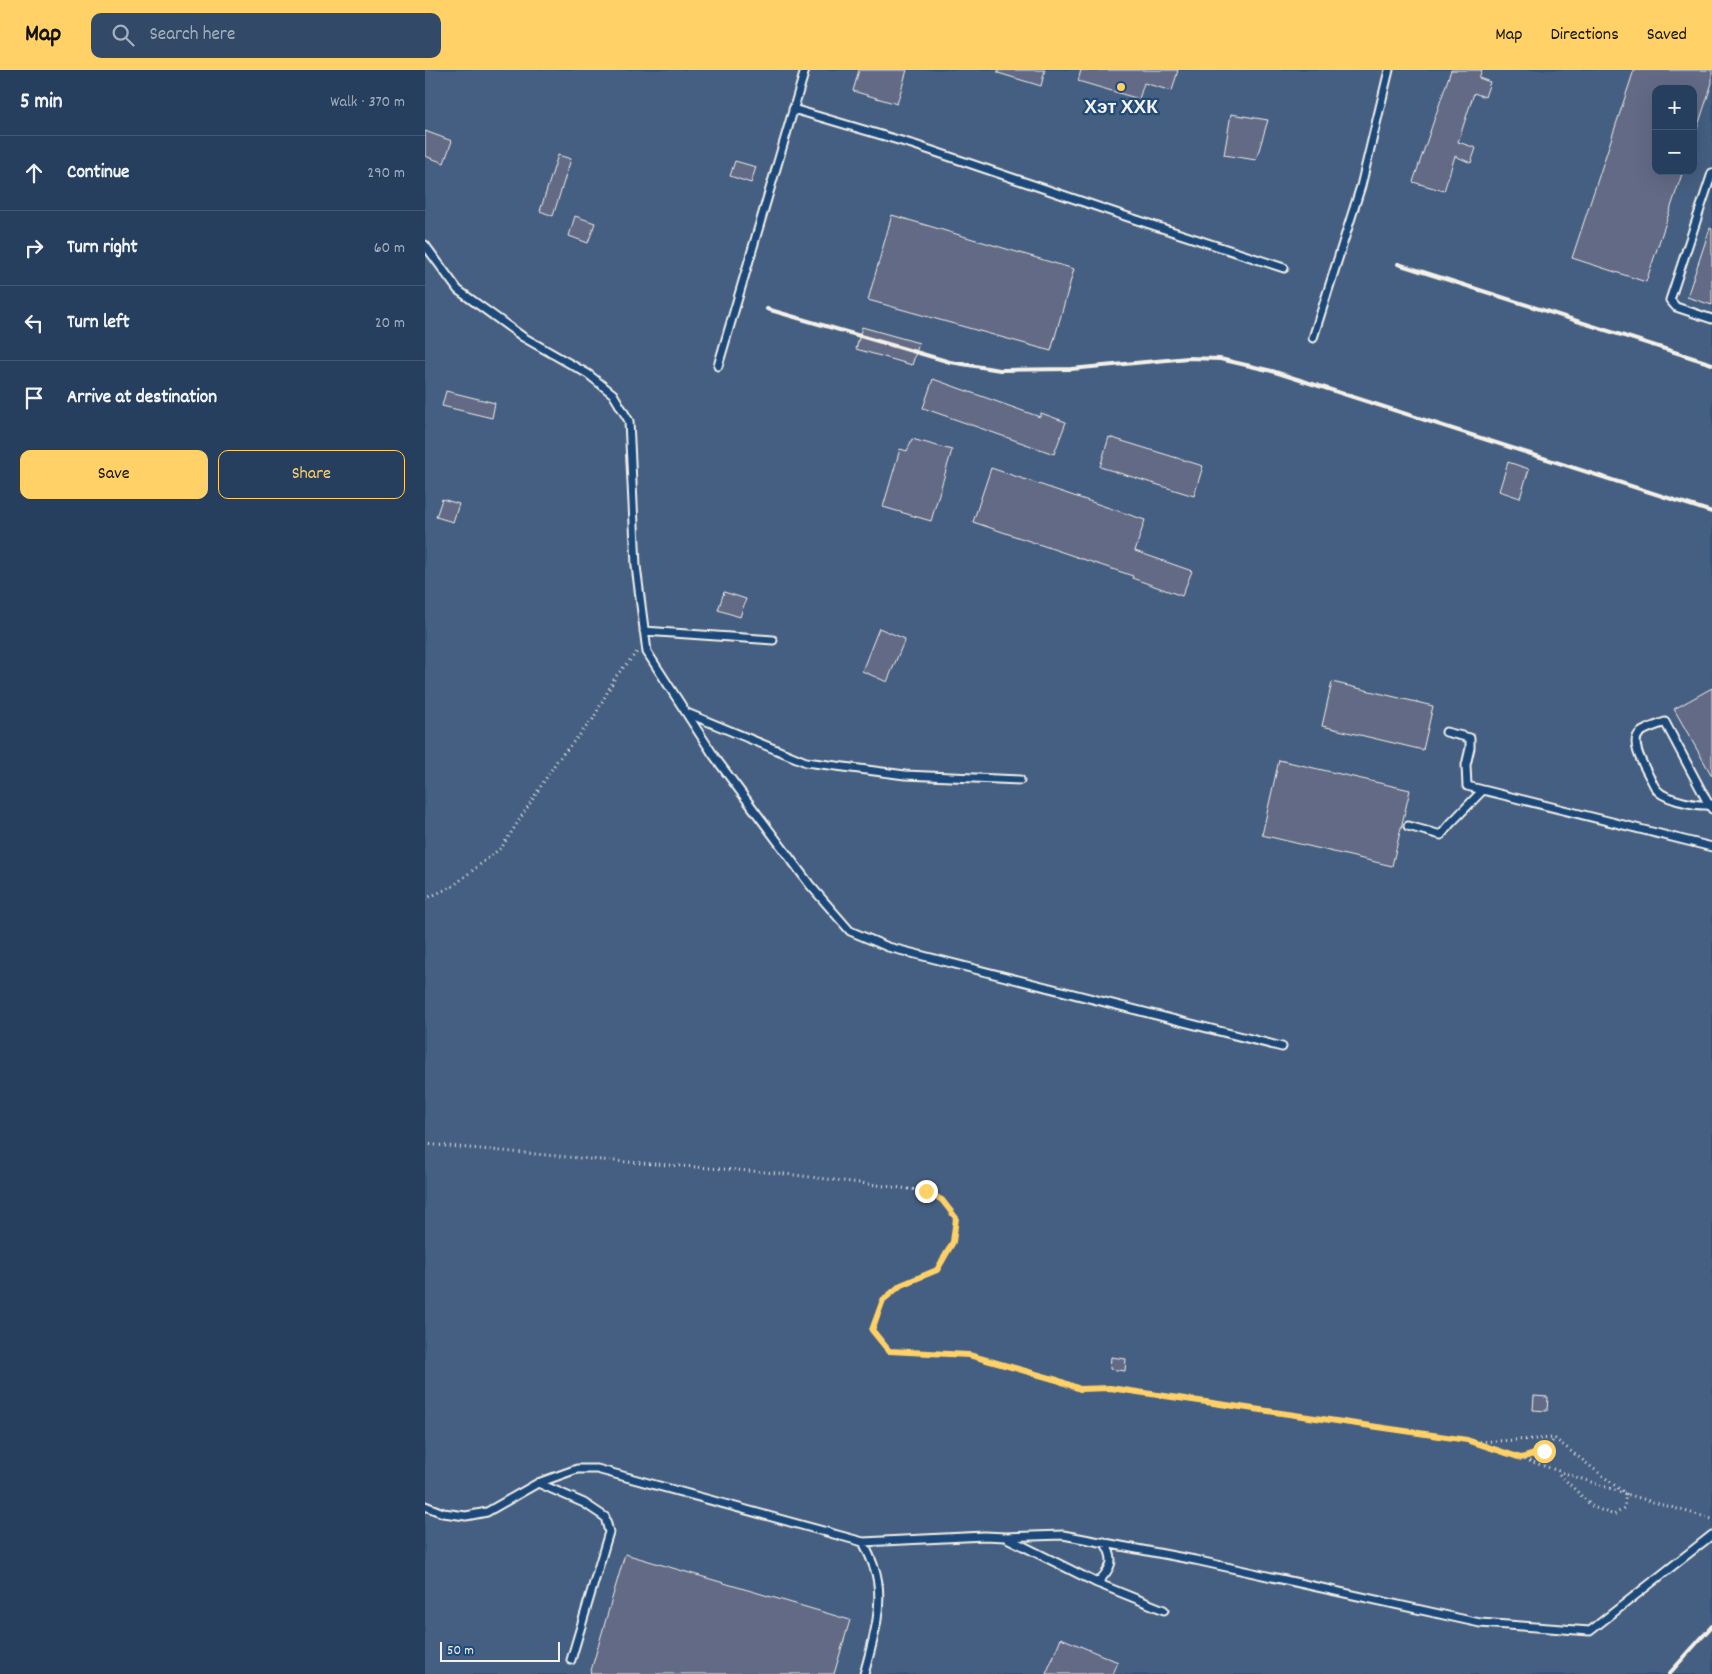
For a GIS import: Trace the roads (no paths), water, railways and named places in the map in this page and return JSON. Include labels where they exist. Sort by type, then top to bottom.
[{"type":"lane","points":[[718,366],[805,70]]},
{"type":"lane","points":[[1313,338],[1361,186],[1389,70]]},
{"type":"lane","points":[[793,109],[915,145],[1284,268]]},
{"type":"lane","points":[[1712,173],[1670,300],[1676,307],[1712,319]]},
{"type":"lane","points":[[425,245],[458,290],[523,338],[589,374],[613,394],[629,421],[636,566],[647,652],[714,756],[810,884],[850,931],[888,947],[1282,1047]]},
{"type":"lane","points":[[644,631],[773,640]]},
{"type":"lane","points":[[687,713],[806,762],[905,775],[1020,780]]},
{"type":"lane","points":[[1665,722],[1711,806],[1675,799],[1657,790],[1637,752],[1635,740],[1639,733],[1665,722]]},
{"type":"lane","points":[[1446,732],[1470,738],[1470,748],[1465,765],[1467,786],[1712,847]]},
{"type":"lane","points":[[1408,826],[1441,835],[1483,790]]},
{"type":"lane","points":[[425,1506],[443,1513],[466,1516],[487,1512],[538,1483],[577,1469],[597,1469],[863,1542],[1063,1534],[1195,1560],[1480,1623],[1590,1631],[1712,1535]]},
{"type":"lane","points":[[538,1483],[584,1503],[605,1517],[609,1532],[571,1660]]},
{"type":"lane","points":[[1005,1537],[1097,1583],[1164,1610]]},
{"type":"lane","points":[[863,1542],[875,1568],[879,1596],[875,1635],[864,1674]]},
{"type":"lane","points":[[1097,1583],[1106,1573],[1112,1559],[1111,1552],[1103,1542]]},
{"type":"railway","points":[[1398,264],[1712,364]]},
{"type":"railway","points":[[767,309],[950,362],[1000,370],[1071,369],[1188,358],[1220,359],[1272,371],[1712,512]]},
{"type":"railway","points":[[1669,1674],[1712,1626]]},
{"type":"place","name":"Хэт ХХК","points":[[1121,87]]}]
